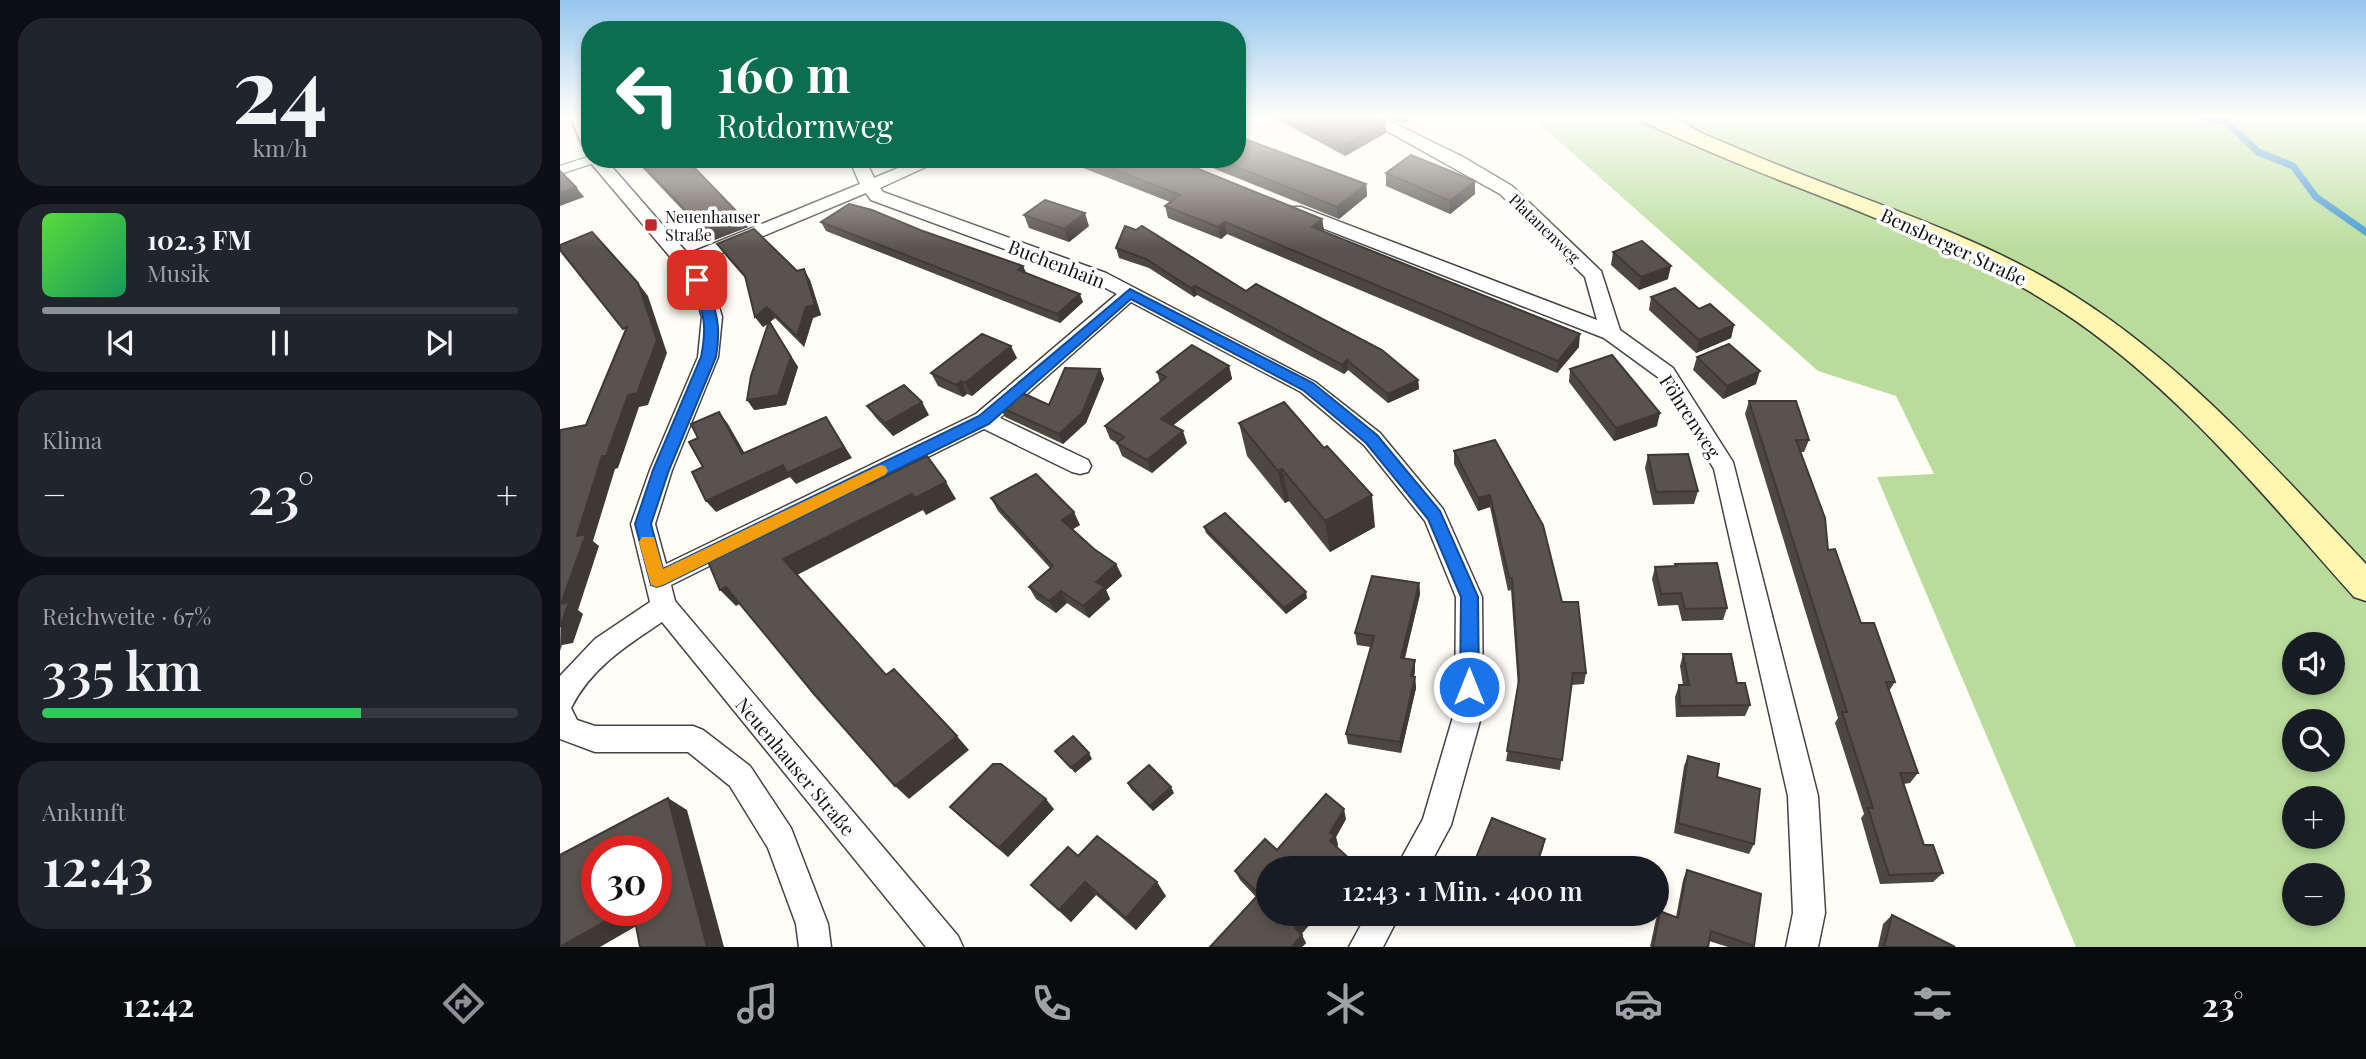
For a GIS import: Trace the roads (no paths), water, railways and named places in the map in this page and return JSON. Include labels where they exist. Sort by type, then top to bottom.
[{"type":"main road","name":"Bensberger Straße","points":[[1745,160],[1962,246],[2019,274],[2115,335],[2155,368],[2240,447],[2366,587]]},
{"type":"street","name":"Platanenweg","points":[[1455,160],[1506,190],[1594,275],[1611,333]]},
{"type":"street","name":"Neuenhauser Straße","points":[[603,168],[685,262],[707,300],[712,317],[708,357],[661,470],[643,524],[664,606],[947,947]]},
{"type":"street","points":[[861,168],[870,187]]},
{"type":"street","points":[[685,262],[912,168]]},
{"type":"street","name":"Buchenhain","points":[[870,187],[877,196],[1099,277],[1308,387],[1372,439],[1435,516],[1469,597],[1469,710],[1436,825],[1418,856]]},
{"type":"street","name":"Föhrenweg","points":[[1270,201],[1611,333],[1665,373],[1725,468],[1803,796],[1810,913],[1802,947]]},
{"type":"street","points":[[657,580],[984,420],[1130,293]]},
{"type":"street","points":[[984,420],[1080,466]]},
{"type":"street","points":[[560,703],[567,684],[597,653],[664,606]]},
{"type":"street","points":[[560,713],[567,729],[595,739],[693,739],[740,776],[780,839],[812,924],[815,947]]},
{"type":"street","points":[[1365,947],[1377,926]]},
{"type":"lane","points":[[560,170],[581,163]]},
{"type":"waterway","points":[[2278,160],[2293,166],[2316,197],[2366,232]]},
{"type":"place","name":"Neuenhauser Straße","points":[[651,225]]}]
